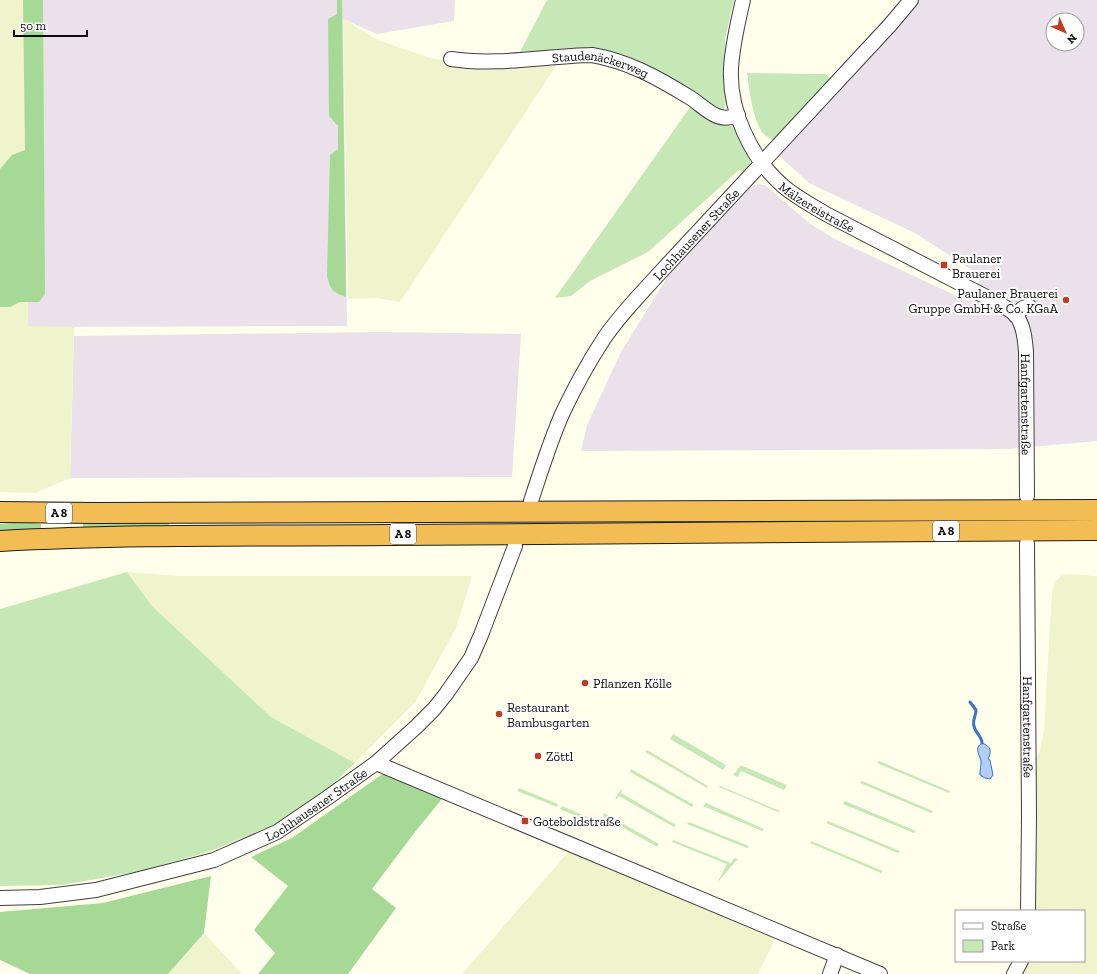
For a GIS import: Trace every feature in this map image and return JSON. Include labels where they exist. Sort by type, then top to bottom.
[{"type":"highway","name":"A 8","points":[[0,512],[1097,510]]},
{"type":"highway","name":"A 8","points":[[0,541],[240,536],[748,531],[1093,532]]},
{"type":"street","name":"Mälzereistraße","points":[[743,0],[734,42],[731,70],[734,102],[745,134],[762,162],[782,184],[800,199],[994,301],[1015,315]]},
{"type":"street","name":"Lochhausener Straße","points":[[531,501],[563,413],[583,372],[620,317],[656,276],[890,26],[911,0]]},
{"type":"street","name":"Staudenäckerweg","points":[[451,59],[489,61],[592,55],[606,57],[621,61],[656,78],[695,101],[716,116],[730,118],[738,115]]},
{"type":"street","points":[[1015,315],[1023,308],[1029,306]]},
{"type":"street","name":"Hanfgartenstraße","points":[[1015,315],[1021,325],[1025,339],[1026,352],[1027,496]]},
{"type":"street","name":"Hanfgartenstraße","points":[[1028,543],[1028,910]]},
{"type":"street","name":"Lochhausener Straße","points":[[0,898],[40,897],[96,890],[214,860],[277,832],[376,763],[434,709],[458,678],[471,658],[482,635],[515,546]]},
{"type":"street","points":[[376,763],[502,814],[593,855],[880,974]]},
{"type":"street","points":[[830,974],[837,956]]},
{"type":"street","points":[[1014,974],[1020,962]]},
{"type":"shaded area","points":[[23,0],[455,0],[454,21],[377,34],[343,19],[347,326],[28,327]]},
{"type":"shaded area","name":"Paulaner Brauerei","points":[[901,0],[1097,0],[1097,441],[1009,449],[581,451],[587,425],[621,352],[668,276],[750,188],[757,184],[765,185],[809,223],[835,239],[963,299],[983,277],[915,233],[809,183],[778,155],[773,140]]},
{"type":"shaded area","points":[[378,332],[521,334],[512,477],[70,478],[74,336]]},
{"type":"green space","points":[[0,0],[23,0],[28,326],[74,327],[70,478],[35,493],[0,492]]},
{"type":"green space","points":[[23,0],[43,0],[45,294],[39,302],[20,302],[10,307],[0,307],[0,169],[12,155],[25,150]]},
{"type":"green space","points":[[337,0],[342,0],[346,297],[332,290],[327,275],[330,155],[338,149],[338,126],[329,116],[328,19],[337,14]]},
{"type":"green space","points":[[547,0],[734,0],[725,39],[728,101],[722,112],[620,58],[519,54]]},
{"type":"green space","points":[[343,19],[378,40],[430,58],[467,64],[560,60],[400,302],[377,298],[348,299]]},
{"type":"green space","points":[[747,73],[825,74],[830,78],[773,140],[765,135],[757,123],[750,96]]},
{"type":"green space","points":[[693,103],[737,130],[750,157],[750,163],[744,173],[739,170],[648,252],[590,281],[571,296],[555,298]]},
{"type":"green space","points":[[127,520],[164,521],[170,523],[166,529],[83,529],[83,523]]},
{"type":"green space","points":[[21,522],[41,524],[41,531],[0,530],[0,524]]},
{"type":"green space","points":[[127,572],[180,576],[472,576],[456,628],[416,701],[355,763],[271,717],[152,606]]},
{"type":"green space","points":[[127,572],[152,606],[271,717],[355,763],[322,794],[274,825],[211,851],[141,871],[62,885],[0,886],[0,609]]},
{"type":"green space","points":[[1069,574],[1097,576],[1097,974],[1020,974],[1026,962],[1085,962],[1085,910],[1034,910],[1034,762],[1040,751],[1044,731],[1052,591],[1055,583],[1061,576]]},
{"type":"green space","points":[[673,734],[726,765],[723,770],[670,739]]},
{"type":"green space","points":[[647,750],[708,786],[707,788],[645,752]]},
{"type":"green space","points":[[879,761],[950,791],[949,793],[877,763]]},
{"type":"green space","points":[[740,766],[787,785],[784,790],[741,771],[738,777],[733,775]]},
{"type":"green space","points":[[631,769],[694,805],[692,807],[630,772]]},
{"type":"green space","points":[[393,774],[445,795],[372,889],[396,908],[348,974],[258,974],[275,953],[254,930],[288,886],[251,857],[292,838],[381,775]]},
{"type":"green space","points":[[862,781],[933,811],[931,813],[860,783]]},
{"type":"green space","points":[[720,786],[780,811],[778,812],[719,787]]},
{"type":"green space","points":[[519,788],[558,804],[557,807],[517,791]]},
{"type":"green space","points":[[621,789],[621,793],[676,825],[674,827],[619,796],[615,799]]},
{"type":"green space","points":[[845,801],[916,831],[914,833],[843,804]]},
{"type":"green space","points":[[706,803],[764,829],[762,831],[703,806]]},
{"type":"green space","points":[[562,806],[590,818],[589,821],[560,809]]},
{"type":"green space","points":[[604,813],[659,844],[657,847],[603,816]]},
{"type":"green space","points":[[828,821],[900,851],[898,853],[826,823]]},
{"type":"green space","points":[[689,822],[749,846],[747,848],[687,824]]},
{"type":"green space","points":[[673,840],[731,863],[734,858],[738,859],[717,883],[727,864],[672,842]]},
{"type":"green space","points":[[811,841],[883,871],[881,873],[810,843]]},
{"type":"green space","points":[[570,850],[777,935],[758,974],[462,974]]},
{"type":"green space","points":[[211,876],[204,933],[168,974],[30,974],[0,960],[0,912],[103,903]]},
{"type":"green space","points":[[204,933],[242,974],[168,974]]},
{"type":"water","points":[[982,743],[990,750],[988,759],[990,760],[993,775],[990,779],[980,775],[981,761],[978,753],[978,747]]},
{"type":"waterway","points":[[970,702],[976,710],[974,724],[982,743]]},
{"type":"place","name":"Paulaner Brauerei","points":[[944,265]]},
{"type":"place","name":"Paulaner Brauerei Gruppe GmbH & Co. KGaA","points":[[1066,300]]},
{"type":"place","name":"Pflanzen Kölle","points":[[585,683]]},
{"type":"place","name":"Restaurant Bambusgarten","points":[[499,714]]},
{"type":"place","name":"Zöttl","points":[[538,756]]},
{"type":"place","name":"Goteboldstraße","points":[[525,821]]}]
